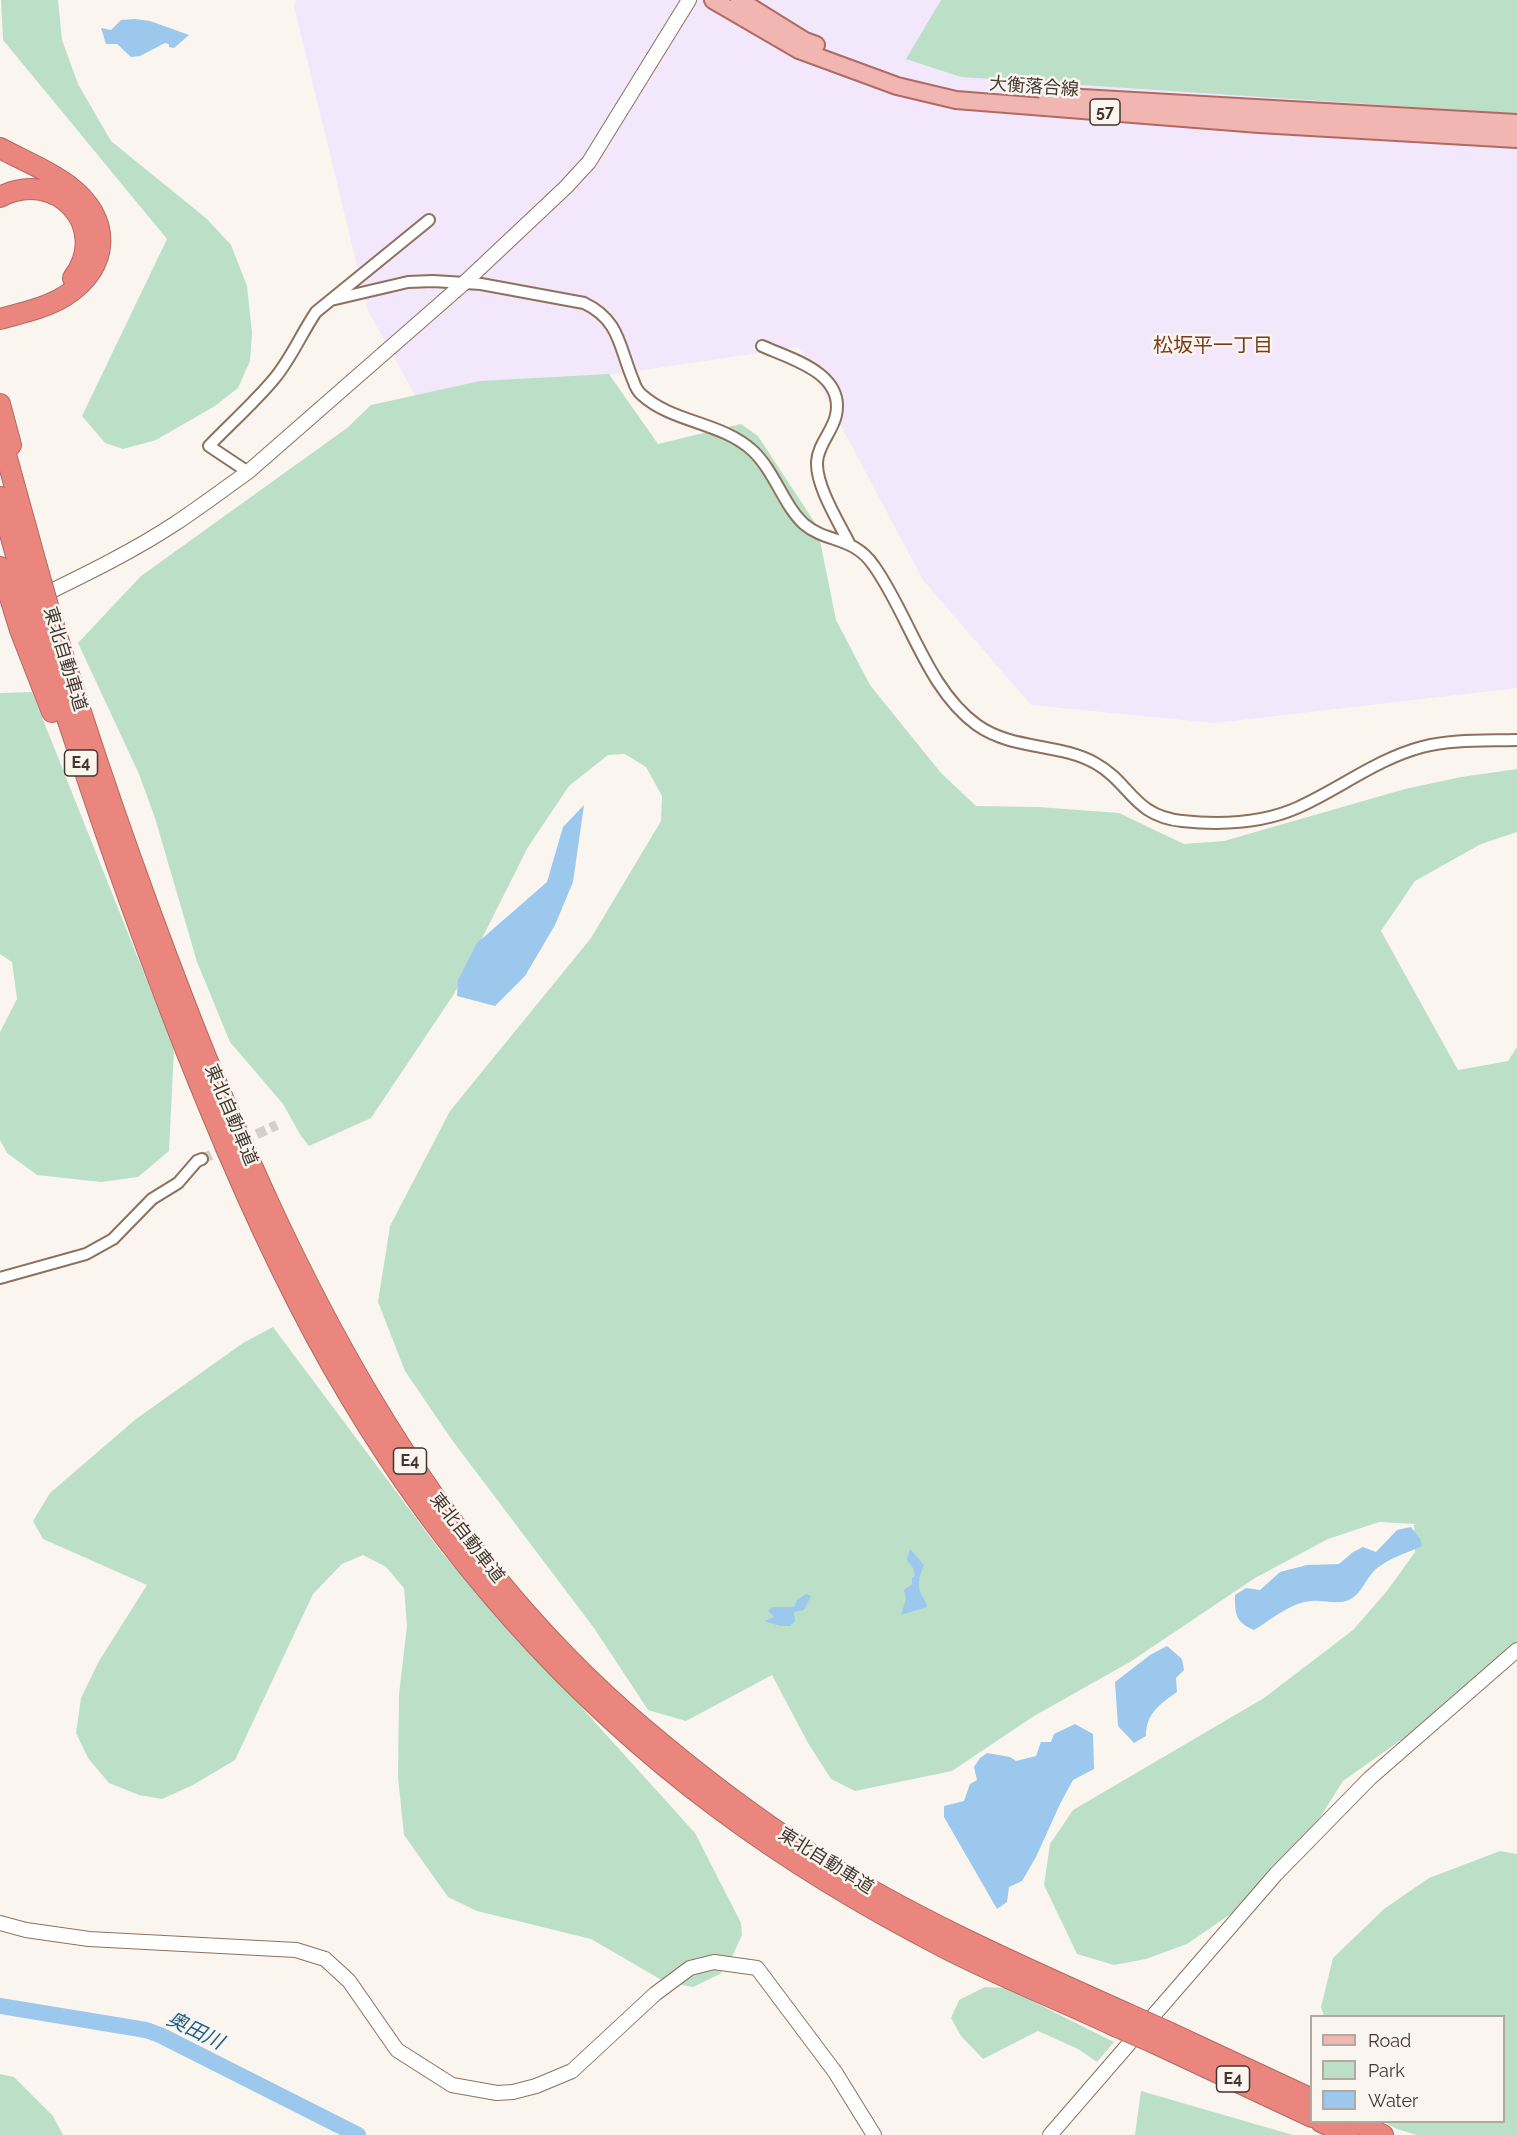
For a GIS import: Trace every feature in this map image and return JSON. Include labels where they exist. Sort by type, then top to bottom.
[{"type":"highway","points":[[0,148],[68,185],[81,197],[99,227],[102,243],[97,262],[85,280],[65,296],[37,309],[0,320]]},
{"type":"highway","points":[[0,197],[18,189],[28,188],[50,191],[59,196],[74,209],[84,232],[86,245],[80,269],[62,288],[49,295],[0,310]]},
{"type":"highway","points":[[0,404],[15,461],[19,504]]},
{"type":"highway","name":"東北自動車道","points":[[0,433],[19,504],[23,581]]},
{"type":"highway","name":"東北自動車道","points":[[0,497],[36,623],[130,904],[190,1061],[255,1215],[322,1348],[349,1396],[417,1499],[456,1552],[517,1625],[576,1687],[632,1739],[716,1807],[832,1885],[950,1950],[1310,2099]]},
{"type":"highway","points":[[0,567],[23,581]]},
{"type":"highway","name":"東北自動車道","points":[[36,623],[75,696],[144,897],[205,1054],[271,1208],[307,1285],[363,1387],[429,1491],[468,1543],[529,1615],[587,1677],[642,1727],[767,1824],[814,1856],[896,1904],[1122,2020]]},
{"type":"highway","name":"東北自動車道","points":[[1160,2037],[1310,2116]]},
{"type":"highway","points":[[1325,2123],[1348,2135]]},
{"type":"highway","points":[[1361,2123],[1383,2135]]},
{"type":"main road","name":"大衡落合線","points":[[713,0],[799,50],[897,86],[956,100],[1259,124],[1517,139]]},
{"type":"main road","name":"大衡落合線","points":[[739,0],[805,41],[850,60],[898,76],[956,89],[1013,95],[1517,123]]},
{"type":"street","points":[[0,616],[119,557],[175,524],[248,472],[463,284],[566,187],[589,162],[689,0]]},
{"type":"street","points":[[248,472],[209,447],[274,379],[291,357],[316,312],[429,220]]},
{"type":"street","points":[[331,300],[408,282],[481,284],[584,303],[598,309],[609,320],[622,345],[628,370],[638,392],[667,412],[736,439],[751,448],[774,476],[804,523],[819,533],[849,543]]},
{"type":"street","points":[[762,346],[823,375],[832,388],[836,401],[836,416],[823,440],[817,461],[823,490],[849,543],[874,565],[936,677],[963,712],[977,725],[995,735],[1092,762],[1107,770],[1146,810],[1160,816],[1181,821],[1226,823],[1251,821],[1299,808],[1389,759],[1422,747],[1446,743],[1517,740]]},
{"type":"street","points":[[0,1278],[86,1254],[113,1239],[152,1199],[178,1183],[197,1161],[202,1159]]},
{"type":"street","points":[[1050,2135],[1276,1874],[1370,1778],[1517,1650]]},
{"type":"street","points":[[0,1923],[26,1930],[89,1939],[296,1950],[325,1959],[349,1981],[397,2050],[452,2085],[497,2092],[513,2092],[536,2086],[572,2071],[655,1994],[690,1968],[714,1962],[758,1968],[835,2072],[874,2135]]},
{"type":"shaded area","points":[[296,0],[1517,0],[1517,688],[1215,723],[1031,705],[923,580],[799,347],[583,379],[447,452],[368,311],[294,6]]},
{"type":"green space","points":[[1,0],[58,0],[62,40],[78,84],[111,141],[207,219],[231,245],[247,286],[252,333],[250,361],[238,388],[215,406],[156,440],[123,449],[105,443],[82,416],[167,239],[3,40]]},
{"type":"green space","points":[[941,0],[1517,0],[1517,114],[961,77],[906,59]]},
{"type":"green space","points":[[609,374],[658,444],[741,424],[758,436],[817,526],[836,620],[870,685],[941,773],[976,806],[1039,807],[1119,813],[1184,844],[1224,841],[1405,789],[1461,777],[1517,769],[1517,832],[1481,844],[1415,881],[1381,931],[1458,1070],[1508,1061],[1517,1047],[1517,1653],[1448,1711],[1404,1738],[1343,1781],[1307,1838],[1235,1911],[1187,1944],[1146,1959],[1114,1965],[1077,1954],[1044,1885],[1050,1844],[1073,1810],[1264,1698],[1353,1630],[1387,1591],[1415,1552],[1414,1524],[1379,1522],[1328,1539],[1255,1578],[1130,1662],[1034,1716],[952,1771],[855,1791],[831,1779],[808,1743],[772,1675],[686,1721],[648,1710],[594,1628],[452,1440],[405,1371],[378,1302],[390,1226],[450,1111],[591,938],[661,821],[662,796],[646,767],[625,754],[608,755],[569,786],[528,847],[454,994],[371,1118],[309,1146],[283,1104],[230,1042],[197,962],[155,818],[139,774],[78,643],[141,576],[347,428],[371,405],[480,381]]},
{"type":"green space","points":[[32,692],[174,1049],[169,1151],[138,1177],[101,1182],[37,1175],[7,1153],[0,1140],[0,1032],[17,999],[12,962],[0,954],[0,693]]},
{"type":"green space","points":[[273,1327],[442,1553],[695,1833],[741,1923],[742,1935],[733,1955],[720,1974],[693,1987],[665,1982],[591,1939],[477,1911],[448,1897],[404,1835],[398,1777],[399,1694],[407,1626],[404,1588],[386,1567],[363,1555],[342,1564],[313,1594],[235,1760],[193,1785],[162,1799],[139,1795],[109,1783],[88,1758],[76,1733],[81,1698],[99,1661],[147,1585],[43,1539],[33,1521],[50,1493],[136,1419],[243,1343]]},
{"type":"green space","points":[[1500,1851],[1517,1854],[1517,2135],[1417,2135],[1386,2123],[1505,2123],[1505,2015],[1324,2015],[1321,2007],[1333,1958],[1384,1909],[1429,1878]]},
{"type":"green space","points":[[985,1987],[1006,1988],[1114,2042],[1097,2062],[1078,2049],[1038,2031],[983,2059],[961,2036],[951,2018],[959,2000]]},
{"type":"green space","points":[[0,2074],[14,2077],[53,2116],[63,2135],[0,2135]]},
{"type":"green space","points":[[1141,2091],[1293,2135],[1135,2135]]},
{"type":"water","points":[[121,20],[150,21],[189,35],[174,48],[165,43],[140,56],[131,57],[117,44],[106,44],[101,28],[111,30]]},
{"type":"water","points":[[584,805],[573,882],[555,925],[525,976],[495,1006],[457,996],[458,980],[477,943],[547,882],[563,827]]},
{"type":"water","points":[[1411,1527],[1422,1546],[1381,1565],[1372,1573],[1357,1594],[1349,1600],[1304,1602],[1282,1612],[1254,1630],[1243,1624],[1237,1617],[1235,1595],[1246,1588],[1260,1590],[1280,1572],[1307,1565],[1339,1564],[1363,1547],[1376,1552],[1397,1530]]},
{"type":"water","points":[[910,1549],[924,1565],[919,1585],[927,1607],[901,1615],[906,1599],[904,1590],[912,1584],[912,1578],[915,1576],[907,1560]]},
{"type":"water","points":[[806,1594],[811,1596],[804,1610],[794,1612],[795,1621],[790,1626],[780,1626],[764,1621],[774,1617],[768,1611],[772,1607],[794,1607],[797,1600]]},
{"type":"water","points":[[1167,1646],[1182,1659],[1184,1670],[1176,1678],[1177,1692],[1155,1710],[1148,1721],[1146,1736],[1134,1743],[1118,1726],[1115,1682],[1150,1655]]},
{"type":"water","points":[[1075,1724],[1093,1734],[1094,1769],[1073,1780],[1022,1881],[1009,1887],[1007,1902],[997,1909],[944,1817],[944,1806],[964,1801],[970,1784],[977,1780],[974,1767],[987,1753],[1010,1757],[1016,1761],[1036,1756],[1041,1742],[1051,1742],[1054,1734]]},
{"type":"waterway","name":"奥田川","points":[[0,2006],[146,2030],[160,2035],[358,2135]]},
{"type":"tunnel","points":[[202,1159],[277,1125]]},
{"type":"district","name":"松坂平一丁目","points":[[1213,346]]}]
